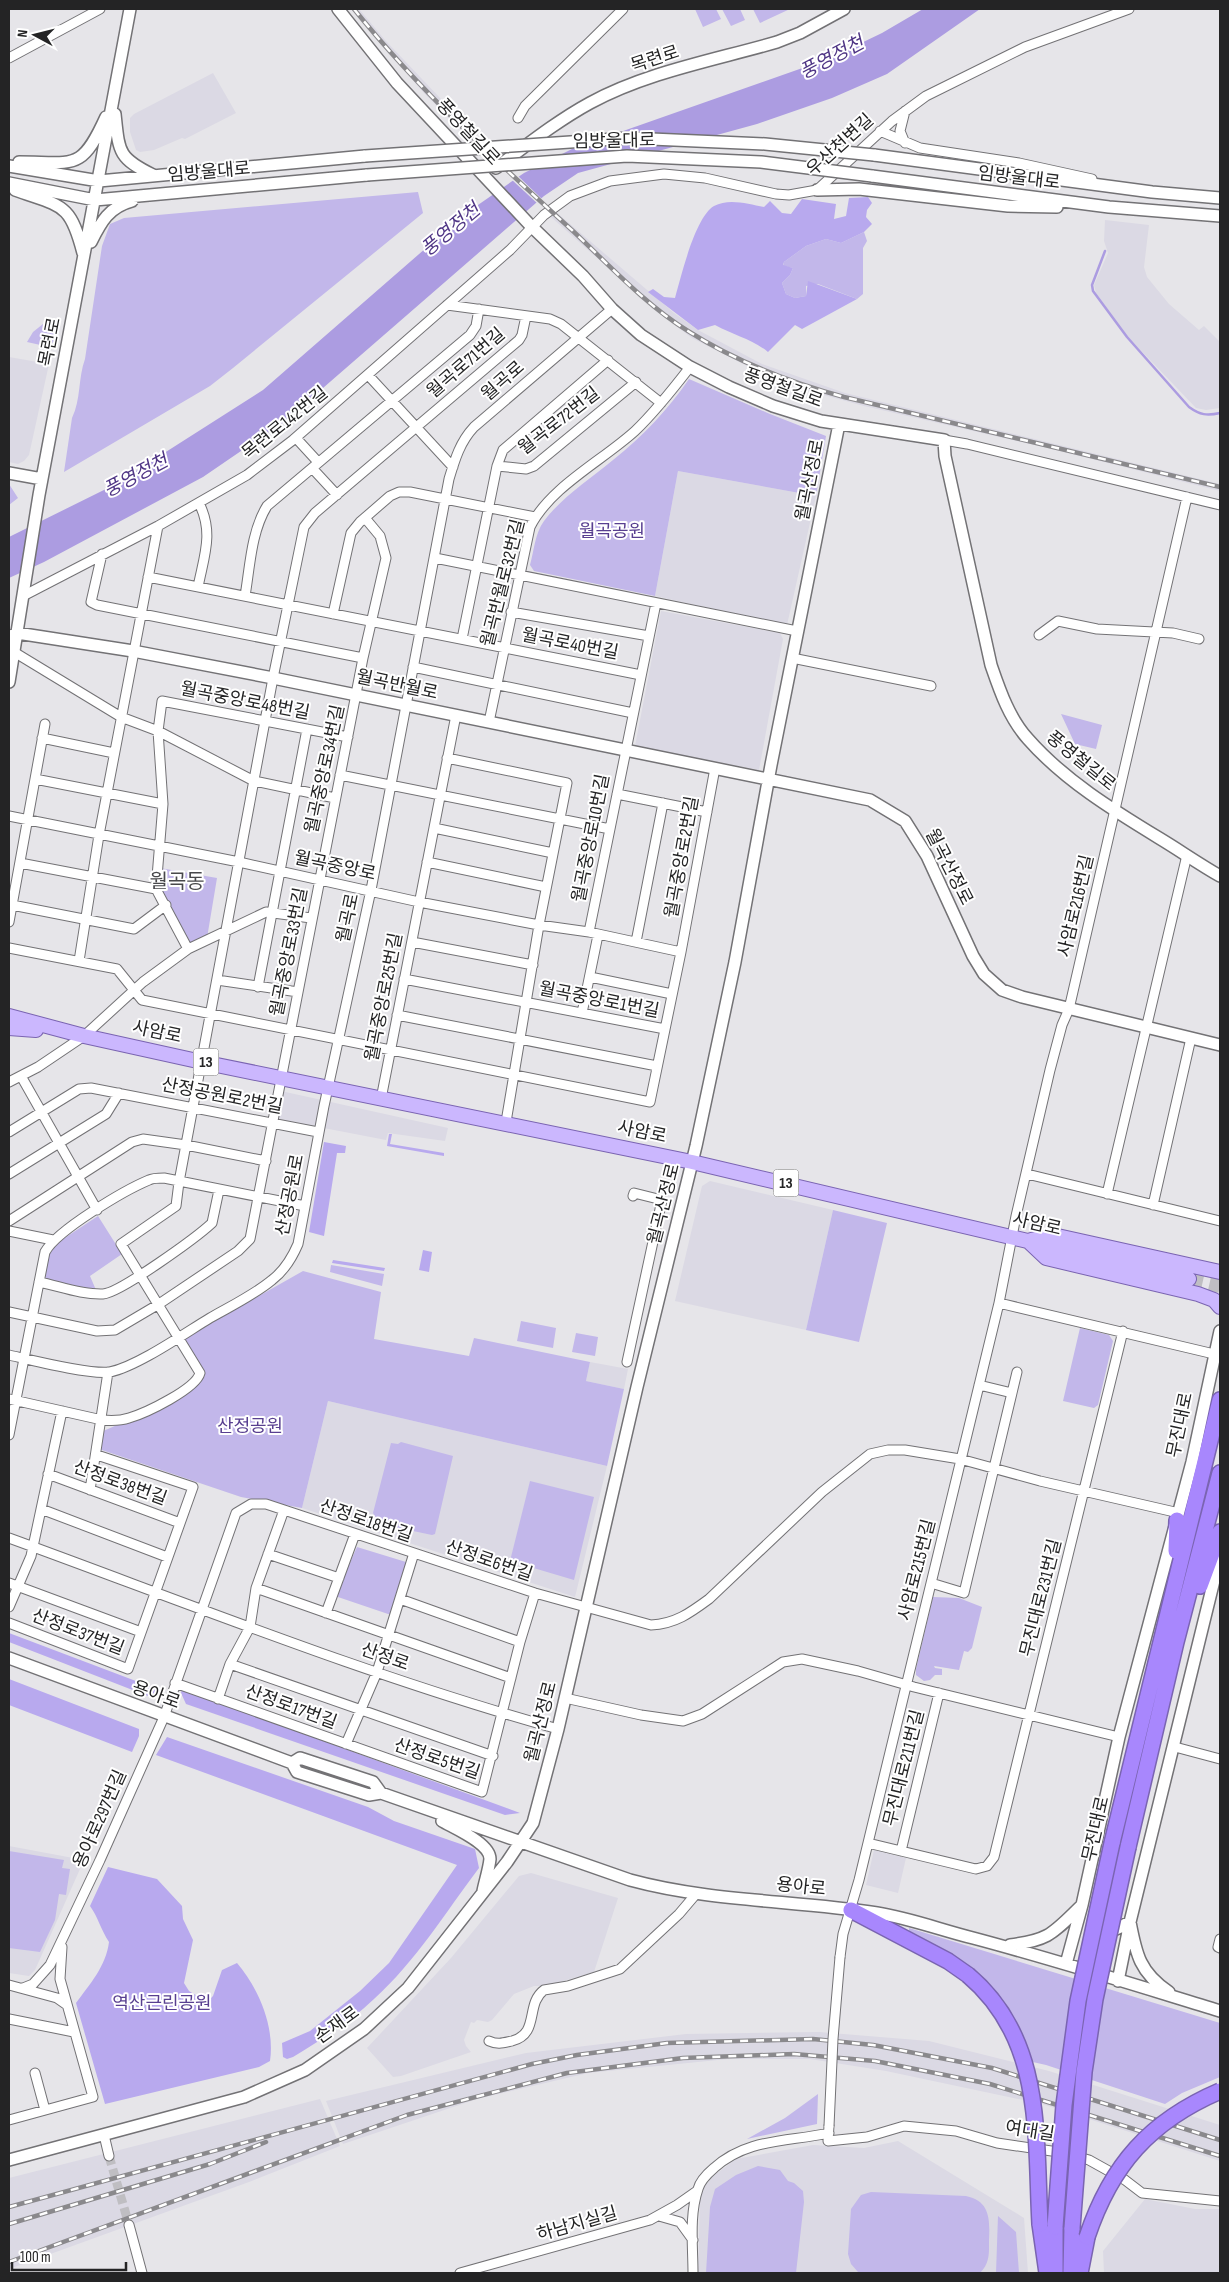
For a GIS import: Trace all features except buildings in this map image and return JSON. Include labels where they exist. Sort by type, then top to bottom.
[{"type":"highway","name":"무진대로","points":[[1055,2273],[1048,2225],[1060,2145],[1076,2010],[1112,1843],[1220,1400]]},
{"type":"highway","name":"무진대로","points":[[1071,2273],[1072,2228],[1084,2072],[1093,2008],[1176,1642],[1220,1473]]},
{"type":"highway","points":[[1175,1582],[1178,1516]]},
{"type":"highway","points":[[1176,1642],[1220,1532]]},
{"type":"highway","points":[[851,1910],[912,1944],[948,1961],[968,1975],[990,1996],[1015,2034],[1026,2063],[1032,2100],[1048,2225],[1047,2273]]},
{"type":"highway","points":[[1080,2273],[1087,2237],[1096,2211],[1108,2187],[1134,2150],[1172,2115],[1220,2092]]},
{"type":"main road","name":"사암로","points":[[9,1016],[84,1036],[202,1062],[381,1099],[506,1122],[692,1162],[1189,1279]]},
{"type":"main road","name":"사암로","points":[[9,1028],[84,1036]]},
{"type":"main road","points":[[1028,1241],[1053,1235],[1204,1270],[1220,1272]]},
{"type":"main road","points":[[1028,1241],[1046,1258],[1198,1294],[1214,1300],[1220,1307]]},
{"type":"main road","points":[[1198,1294],[1206,1283],[1207,1275],[1204,1270]]},
{"type":"street","points":[[9,58],[100,9]]},
{"type":"street","name":"목련로","points":[[9,682],[14,652],[13,635],[24,591],[42,478],[130,9]]},
{"type":"street","name":"풍영철길로","points":[[338,9],[397,82],[446,134],[455,136],[531,226],[583,276],[612,309],[641,335],[690,367],[729,387],[773,406],[821,421],[944,440],[945,456],[991,665],[1003,698],[1027,738],[1052,764],[1116,812],[1220,876]]},
{"type":"street","points":[[518,118],[525,106],[623,9]]},
{"type":"street","name":"목련로","points":[[487,172],[544,132],[591,103],[636,84],[778,42],[800,33],[844,9]]},
{"type":"street","name":"우산천변길","points":[[531,226],[570,196],[610,181],[633,176],[664,174],[695,177],[789,195],[817,190],[880,131],[926,96],[1025,47],[1129,9]]},
{"type":"street","points":[[9,161],[69,162],[82,158],[95,142],[114,100]]},
{"type":"street","points":[[114,100],[118,141],[121,151],[129,162],[155,176]]},
{"type":"street","points":[[905,143],[900,131],[906,110]]},
{"type":"street","points":[[880,131],[920,148],[1019,163],[1146,191]]},
{"type":"street","name":"임방울대로","points":[[9,166],[99,181],[366,156],[629,138],[765,144],[874,155],[1146,191],[1220,198]]},
{"type":"street","name":"임방울대로","points":[[9,183],[95,200],[367,175],[627,156],[761,162],[1109,208],[1220,216]]},
{"type":"street","points":[[9,188],[56,205],[67,212],[74,223],[84,258]]},
{"type":"street","points":[[817,190],[872,191],[1008,206],[1109,208]]},
{"type":"street","points":[[84,258],[100,223],[110,211],[124,203],[151,195]]},
{"type":"street","name":"목련로142번길","points":[[24,591],[158,526],[247,476],[296,438],[510,250],[531,226]]},
{"type":"street","name":"월곡로71번길","points":[[447,305],[550,319],[561,324],[579,338]]},
{"type":"street","name":"월곡로71번길","points":[[245,596],[260,517],[267,506],[470,335],[476,326],[479,309]]},
{"type":"street","name":"월곡로","points":[[328,1088],[371,890],[434,558],[452,467],[458,450],[470,432],[612,309]]},
{"type":"street","name":"월곡로71번길","points":[[140,1275],[121,1244],[174,1210],[273,678],[304,527],[315,513],[519,340],[526,316]]},
{"type":"street","points":[[579,338],[661,403]]},
{"type":"street","name":"월곡로72번길","points":[[490,508],[497,466],[503,450],[608,360]]},
{"type":"street","name":"월곡반월로32번길","points":[[489,722],[519,574],[530,527],[535,517],[575,478],[635,431],[690,367]]},
{"type":"street","points":[[368,375],[452,467]]},
{"type":"street","name":"월곡로72번길","points":[[497,466],[526,469],[534,466],[636,382]]},
{"type":"street","name":"월곡산정로","points":[[521,1843],[533,1823],[558,1729],[692,1162],[735,962],[768,779],[839,424]]},
{"type":"street","points":[[296,438],[318,463],[337,495]]},
{"type":"street","points":[[944,440],[1220,505]]},
{"type":"street","points":[[9,474],[42,478]]},
{"type":"street","points":[[333,614],[351,533],[390,496],[398,492],[446,498],[535,517]]},
{"type":"street","name":"풍영철길로","points":[[1116,812],[1188,497]]},
{"type":"street","points":[[198,587],[208,532],[207,520],[200,503]]},
{"type":"street","points":[[462,639],[490,508]]},
{"type":"street","name":"월곡중앙로34번길","points":[[319,879],[363,658],[386,558],[380,536],[365,518]]},
{"type":"street","points":[[79,961],[99,835],[158,526]]},
{"type":"street","points":[[102,554],[91,602],[363,658]]},
{"type":"street","points":[[434,558],[797,631]]},
{"type":"street","name":"월곡로40번길","points":[[148,577],[641,675]]},
{"type":"street","name":"월곡중앙로10번길","points":[[589,932],[656,603]]},
{"type":"street","points":[[511,612],[649,636]]},
{"type":"street","points":[[1039,635],[1058,621],[1118,632],[1157,632],[1199,639]]},
{"type":"street","name":"월곡반월로","points":[[13,635],[133,651],[768,779]]},
{"type":"street","points":[[14,652],[121,718],[158,731],[254,781],[335,798]]},
{"type":"street","points":[[792,658],[931,686]]},
{"type":"street","points":[[413,666],[633,713]]},
{"type":"street","name":"월곡중앙로48번길","points":[[156,889],[163,804],[158,731],[162,701],[348,737]]},
{"type":"street","name":"월곡중앙로25번길","points":[[381,1099],[456,715]]},
{"type":"street","points":[[9,922],[45,724]]},
{"type":"street","points":[[258,987],[307,729]]},
{"type":"street","points":[[42,738],[114,753]]},
{"type":"street","points":[[447,758],[567,783],[539,925],[506,1122]]},
{"type":"street","name":"월곡중앙로2번길","points":[[681,952],[715,768]]},
{"type":"street","points":[[340,776],[610,829]]},
{"type":"street","points":[[35,779],[163,804]]},
{"type":"street","name":"월곡산정로","points":[[768,779],[870,800],[905,821],[927,856],[973,956],[988,980],[1010,993],[1069,1009]]},
{"type":"street","points":[[617,794],[707,812]]},
{"type":"street","points":[[636,942],[663,803]]},
{"type":"street","name":"사암로216번길","points":[[1013,1237],[1050,1070],[1062,1025],[1069,1009],[1116,812]]},
{"type":"street","name":"월곡중앙로","points":[[9,816],[239,862],[419,902],[539,925],[589,932],[681,952]]},
{"type":"street","points":[[434,828],[553,853]]},
{"type":"street","points":[[1107,1194],[1187,855]]},
{"type":"street","points":[[427,862],[546,887]]},
{"type":"street","points":[[20,863],[156,889],[188,949]]},
{"type":"street","name":"월곡중앙로33번길","points":[[9,1312],[107,1332],[115,1330],[160,1304],[238,1251],[250,1239],[319,879]]},
{"type":"street","points":[[12,905],[134,929],[166,905]]},
{"type":"street","points":[[9,1082],[84,1036],[135,991],[188,949],[266,912],[273,911],[311,918]]},
{"type":"street","points":[[582,1013],[598,935]]},
{"type":"street","points":[[412,942],[533,965]]},
{"type":"street","points":[[9,948],[117,969],[135,991]]},
{"type":"street","name":"월곡중앙로1번길","points":[[514,1074],[650,1102],[681,952]]},
{"type":"street","name":"월곡중앙로1번길","points":[[590,977],[672,994]]},
{"type":"street","name":"월곡중앙로1번길","points":[[404,979],[665,1029]]},
{"type":"street","points":[[217,980],[298,992]]},
{"type":"street","name":"월곡중앙로33번길","points":[[135,991],[142,1000],[290,1030]]},
{"type":"street","points":[[1069,1009],[1220,1046]]},
{"type":"street","points":[[397,1015],[657,1066]]},
{"type":"street","points":[[290,1030],[514,1074]]},
{"type":"street","points":[[1153,1205],[1191,1038]]},
{"type":"street","points":[[21,1076],[40,1113],[97,1210]]},
{"type":"street","name":"산정공원로2번길","points":[[9,1132],[84,1088],[119,1093],[318,1132]]},
{"type":"street","name":"산정공원로","points":[[9,1355],[87,1370],[108,1372],[131,1364],[178,1337],[260,1289],[280,1273],[298,1244],[318,1132],[328,1088]]},
{"type":"street","points":[[9,1174],[106,1114],[119,1093]]},
{"type":"street","points":[[9,1221],[132,1142],[143,1139],[186,1144],[266,1161]]},
{"type":"street","points":[[1027,1174],[1220,1221]]},
{"type":"street","points":[[9,1435],[12,1400],[23,1358],[45,1252],[53,1240],[97,1210],[151,1178],[164,1178],[305,1206]]},
{"type":"street","points":[[39,1282],[104,1294],[140,1275],[212,1224],[219,1190]]},
{"type":"street","points":[[627,1362],[662,1200],[634,1193],[633,1196]]},
{"type":"street","points":[[9,1231],[53,1240]]},
{"type":"street","name":"사암로215번길","points":[[829,2133],[833,2039],[843,1934],[868,1843],[999,1303],[1013,1237]]},
{"type":"street","points":[[12,1400],[102,1420],[115,1421],[130,1418],[158,1406],[197,1381],[200,1372],[160,1304],[140,1275]]},
{"type":"street","points":[[999,1303],[1214,1354]]},
{"type":"street","name":"무진대로231번길","points":[[1029,1713],[1123,1331]]},
{"type":"street","name":"무진대로","points":[[1066,1964],[1082,1905],[1119,1737],[1192,1462],[1220,1331]]},
{"type":"street","points":[[90,1490],[97,1455],[108,1372]]},
{"type":"street","points":[[931,1583],[964,1593],[1017,1372]]},
{"type":"street","points":[[979,1385],[1012,1393]]},
{"type":"street","points":[[9,1607],[13,1585],[31,1556],[62,1411]]},
{"type":"street","points":[[536,1593],[651,1625],[664,1625],[678,1620],[709,1599],[822,1492],[870,1454],[888,1450],[905,1450],[960,1459],[1178,1516]]},
{"type":"street","name":"산정로38번길","points":[[97,1455],[193,1487],[155,1592]]},
{"type":"street","name":"산정로38번길","points":[[48,1474],[180,1523]]},
{"type":"street","name":"산정로18번길","points":[[203,1610],[236,1513],[243,1507],[257,1503],[284,1510],[414,1553],[378,1672]]},
{"type":"street","points":[[41,1509],[168,1557]]},
{"type":"street","points":[[218,1699],[230,1664],[250,1627],[256,1588],[284,1510]]},
{"type":"street","points":[[326,1613],[355,1534]]},
{"type":"street","name":"산정로","points":[[9,1538],[378,1672],[502,1715],[558,1729]]},
{"type":"street","name":"산정로6번길","points":[[414,1553],[536,1593],[520,1642],[502,1715]]},
{"type":"street","points":[[268,1554],[339,1578]]},
{"type":"street","points":[[1118,1981],[1130,1922],[1220,1556]]},
{"type":"street","name":"산정로37번길","points":[[13,1585],[141,1632]]},
{"type":"street","points":[[256,1588],[511,1678]]},
{"type":"street","name":"산정로37번길","points":[[9,1623],[128,1669],[155,1592]]},
{"type":"street","points":[[400,1599],[520,1642]]},
{"type":"street","points":[[164,1716],[203,1610]]},
{"type":"street","name":"용아로","points":[[9,1658],[292,1763],[297,1772],[368,1796],[381,1793],[630,1880],[666,1890],[696,1894],[879,1913],[1066,1964],[1220,2011]]},
{"type":"street","name":"무진대로211번길","points":[[565,1698],[641,1715],[683,1722],[702,1714],[784,1662],[802,1659],[1029,1713],[1119,1737]]},
{"type":"street","name":"산정로17번길","points":[[230,1664],[361,1711]]},
{"type":"street","name":"산정로17번길","points":[[175,1683],[346,1744],[378,1672]]},
{"type":"street","name":"무진대로211번길","points":[[901,1850],[940,1693]]},
{"type":"street","name":"산정로5번길","points":[[361,1711],[493,1756]]},
{"type":"street","points":[[868,1843],[976,1869],[987,1866],[994,1857],[1029,1713]]},
{"type":"street","name":"산정로5번길","points":[[346,1744],[482,1792],[493,1756],[502,1715]]},
{"type":"street","name":"용아로297번길","points":[[41,1976],[54,1958],[164,1716]]},
{"type":"street","points":[[1174,1747],[1220,1759]]},
{"type":"street","points":[[418,1807],[480,1842],[488,1850],[490,1858],[483,1893]]},
{"type":"street","name":"손재로","points":[[9,2160],[244,2097],[305,2070],[364,2029],[408,1988],[521,1843]]},
{"type":"street","points":[[489,2042],[498,2044],[520,2039],[526,2035],[537,2001],[544,1990],[568,1986],[624,1967],[679,1914],[696,1894]]},
{"type":"street","points":[[1082,1905],[1081,1923],[1089,1930],[1099,1932],[1114,1930],[1130,1922]]},
{"type":"street","points":[[1003,1946],[1044,1939],[1082,1905]]},
{"type":"street","points":[[1130,1922],[1136,1950],[1146,1973],[1159,1985],[1181,1999]]},
{"type":"street","points":[[47,1996],[60,1990],[64,1934]]},
{"type":"street","points":[[9,2120],[93,2097],[66,2005],[61,1981],[54,1973],[41,1976],[33,1984],[23,1988]]},
{"type":"street","points":[[41,1976],[37,1986],[47,1996]]},
{"type":"street","points":[[9,1985],[57,1998],[66,2005]]},
{"type":"street","points":[[9,2019],[74,2032]]},
{"type":"street","points":[[35,2073],[45,2110]]},
{"type":"street","name":"여대길","points":[[693,2273],[694,2212],[697,2191],[705,2177],[724,2160],[744,2148],[772,2141],[829,2133],[867,2137],[904,2126],[956,2131],[997,2143],[1065,2153],[1088,2160],[1125,2180],[1142,2193],[1220,2201]]},
{"type":"street","points":[[104,2135],[109,2156]]},
{"type":"street","name":"하남지실길","points":[[460,2273],[525,2256],[659,2216],[697,2191]]},
{"type":"street","points":[[659,2216],[680,2222],[693,2240]]},
{"type":"street","points":[[129,2225],[142,2273]]},
{"type":"shaded area","points":[[351,9],[359,9],[385,40],[477,137],[475,139],[472,141],[424,93]]},
{"type":"shaded area","points":[[213,73],[236,113],[185,139],[182,138],[154,150],[140,152],[136,150],[130,132],[130,118],[134,114]]},
{"type":"shaded area","points":[[556,212],[674,313],[698,330],[762,364],[845,393],[1220,484],[1220,491],[1048,448],[864,406],[802,389],[759,372],[692,338],[659,313],[551,217]]},
{"type":"shaded area","points":[[1105,220],[1149,225],[1144,267],[1147,277],[1169,304],[1199,330],[1204,326],[1220,342],[1220,408],[1206,410],[1196,408],[1128,337],[1096,293],[1094,285],[1108,253],[1104,241]]},
{"type":"shaded area","points":[[9,357],[49,364],[29,455],[18,464],[9,462]]},
{"type":"shaded area","points":[[678,471],[816,496],[787,625],[655,596]]},
{"type":"shaded area","points":[[661,611],[780,633],[783,639],[759,770],[635,746]]},
{"type":"shaded area","points":[[281,1091],[448,1128],[445,1141],[388,1133],[386,1140],[277,1119]]},
{"type":"shaded area","points":[[710,1181],[833,1210],[806,1330],[675,1301],[702,1186]]},
{"type":"shaded area","points":[[590,1362],[628,1369],[624,1389],[586,1381]]},
{"type":"shaded area","points":[[328,1401],[607,1466],[575,1597],[302,1508]]},
{"type":"shaded area","points":[[9,1846],[84,1860],[35,1970],[29,1976],[9,1973]]},
{"type":"shaded area","points":[[874,1850],[906,1858],[898,1893],[866,1885]]},
{"type":"shaded area","points":[[531,1873],[618,1898],[594,1972],[546,1986],[534,1986],[514,1994],[492,2020],[488,2022],[477,2020],[474,2023],[471,2022],[464,2040],[471,2052],[393,2077],[367,2048],[451,1958],[519,1876]]},
{"type":"shaded area","points":[[819,2032],[929,2041],[1049,2071],[1220,2125],[1220,2161],[1042,2104],[886,2071],[810,2059],[728,2059],[588,2073],[477,2099],[343,2144],[326,2101],[526,2053],[686,2034]]},
{"type":"shaded area","points":[[320,2099],[340,2146],[249,2182],[9,2269],[9,2178]]},
{"type":"shaded area","points":[[898,2141],[1024,2218],[1028,2273],[698,2273],[700,2198],[704,2187],[712,2177],[736,2159],[813,2145],[864,2148]]},
{"type":"shaded area","points":[[1145,2199],[1195,2209],[1220,2209],[1220,2273],[1104,2273],[1103,2251]]},
{"type":"green space","points":[[695,9],[716,9],[721,19],[703,27]]},
{"type":"green space","points":[[722,9],[740,9],[745,20],[731,26]]},
{"type":"green space","points":[[753,9],[790,9],[760,23]]},
{"type":"green space","points":[[418,192],[423,213],[233,368],[210,386],[64,472],[72,418],[77,404],[85,359],[102,246],[110,224],[124,218]]},
{"type":"green space","points":[[868,197],[872,203],[867,210],[866,217],[872,224],[864,232],[841,243],[826,239],[806,246],[784,262],[783,265],[793,268],[790,275],[782,283],[786,294],[795,298],[806,296],[808,281],[857,299],[802,329],[795,325],[768,352],[756,344],[715,325],[698,330],[648,292],[653,289],[664,297],[675,298],[695,234],[707,212],[714,206],[732,202],[764,207],[770,201],[782,213],[791,214],[802,199],[836,204],[834,219],[846,216],[849,198]]},
{"type":"green space","points":[[864,232],[867,241],[863,248],[863,294],[857,299],[818,284],[806,286],[806,296],[795,298],[786,294],[782,283],[790,275],[793,268],[783,266],[784,262],[806,246],[826,239],[841,243]]},
{"type":"green space","points":[[43,324],[58,324],[56,341],[45,346],[27,342],[33,332]]},
{"type":"green space","name":"월곡공원","points":[[689,379],[826,436],[816,496],[678,471],[655,596],[534,571],[530,565],[537,537],[541,526],[551,512],[644,432],[672,402]]},
{"type":"green space","points":[[9,484],[18,498],[9,505]]},
{"type":"green space","points":[[1061,714],[1102,725],[1096,749],[1075,744]]},
{"type":"green space","points":[[160,868],[217,878],[207,938],[189,946],[158,888]]},
{"type":"green space","points":[[389,1134],[392,1134],[390,1144],[444,1153],[444,1156],[387,1146]]},
{"type":"green space","points":[[324,1142],[346,1146],[345,1153],[337,1153],[324,1236],[309,1232]]},
{"type":"green space","points":[[833,1210],[887,1223],[859,1342],[806,1330]]},
{"type":"green space","points":[[98,1216],[122,1254],[90,1276],[96,1290],[43,1280],[49,1252],[54,1245]]},
{"type":"green space","points":[[423,1250],[432,1252],[429,1272],[419,1270]]},
{"type":"green space","points":[[333,1260],[385,1268],[384,1271],[332,1263]]},
{"type":"green space","points":[[331,1265],[384,1274],[382,1286],[330,1272]]},
{"type":"green space","name":"산정공원","points":[[303,1271],[381,1292],[374,1339],[469,1356],[474,1338],[590,1362],[586,1381],[624,1389],[607,1466],[328,1401],[302,1508],[241,1497],[96,1448],[101,1432],[154,1409],[201,1378],[181,1340]]},
{"type":"green space","points":[[521,1321],[556,1328],[553,1348],[517,1341]]},
{"type":"green space","points":[[1080,1328],[1109,1335],[1113,1341],[1098,1405],[1094,1408],[1063,1401]]},
{"type":"green space","points":[[576,1333],[598,1337],[595,1356],[572,1352]]},
{"type":"green space","points":[[401,1442],[453,1456],[435,1534],[432,1535],[380,1524],[373,1513],[391,1443],[398,1444]]},
{"type":"green space","points":[[530,1481],[594,1497],[574,1580],[510,1561]]},
{"type":"green space","points":[[357,1547],[406,1562],[409,1569],[391,1615],[335,1596]]},
{"type":"green space","points":[[933,1597],[959,1598],[982,1607],[972,1648],[968,1652],[964,1651],[959,1670],[934,1666],[935,1668],[942,1669],[942,1675],[935,1675],[930,1680],[924,1681],[916,1675],[916,1669]]},
{"type":"green space","points":[[9,1633],[157,1689],[156,1694],[148,1696],[9,1642]]},
{"type":"green space","points":[[9,1679],[139,1729],[139,1736],[132,1752],[9,1705]]},
{"type":"green space","points":[[182,1689],[520,1813],[505,1815],[186,1704],[181,1693]]},
{"type":"green space","points":[[167,1737],[368,1807],[394,1821],[475,1849],[479,1868],[430,1936],[403,1969],[374,1999],[345,2023],[293,2057],[287,2059],[283,2057],[282,2043],[310,2031],[360,1991],[389,1963],[457,1865],[156,1755]]},
{"type":"green space","points":[[9,1851],[64,1860],[62,1868],[70,1869],[66,1895],[59,1894],[55,1920],[40,1952],[9,1948]]},
{"type":"green space","name":"역산근린공원","points":[[108,1867],[157,1879],[182,1906],[183,1919],[193,1940],[184,1983],[189,1991],[207,2002],[213,1996],[222,1970],[237,1963],[245,1973],[264,2009],[270,2035],[270,2061],[259,2067],[105,2104],[76,2003],[97,1974],[107,1951],[109,1942],[90,1906]]},
{"type":"green space","points":[[909,1928],[1220,2023],[1220,2077],[1182,2093],[1165,2104],[1046,2065],[1024,2060],[960,1962],[941,1949],[909,1932]]},
{"type":"green space","points":[[818,2094],[817,2124],[747,2139],[785,2118]]},
{"type":"green space","points":[[758,2166],[780,2170],[788,2181],[794,2183],[803,2191],[804,2202],[796,2273],[706,2273],[710,2207],[715,2189],[736,2175]]},
{"type":"green space","points":[[871,2192],[966,2196],[974,2198],[980,2202],[987,2212],[989,2249],[986,2265],[980,2273],[858,2272],[851,2264],[848,2254],[851,2209],[861,2195]]},
{"type":"green space","points":[[998,2216],[1016,2232],[1019,2273],[996,2273]]},
{"type":"water","name":"풍영정천","points":[[923,9],[980,9],[887,74],[832,98],[757,124],[578,173],[544,196],[285,421],[203,477],[44,562],[9,578],[9,537],[114,485],[263,390],[465,214],[524,173],[572,149],[828,59],[882,33]]},
{"type":"pier","points":[[517,175],[543,200],[538,204],[511,179]]},
{"type":"waterway","points":[[1105,251],[1092,285],[1093,291],[1127,337],[1189,407],[1204,414],[1220,413]]},
{"type":"tunnel","points":[[1189,1279],[1220,1286]]},
{"type":"tunnel","points":[[109,2156],[129,2225]]},
{"type":"railway","points":[[354,9],[405,68],[460,125],[643,297],[673,321],[724,352],[763,370],[803,385],[844,397],[1220,487]]},
{"type":"railway","points":[[9,2207],[532,2064],[577,2055],[667,2043],[813,2039],[873,2045],[992,2068],[1220,2140]]},
{"type":"railway","points":[[9,2262],[407,2115],[567,2073],[683,2058],[794,2054],[875,2061],[990,2084],[1220,2156]]},
{"type":"railway","points":[[9,2224],[210,2164],[266,2142]]},
{"type":"district","name":"월곡동","points":[[177,882]]}]
